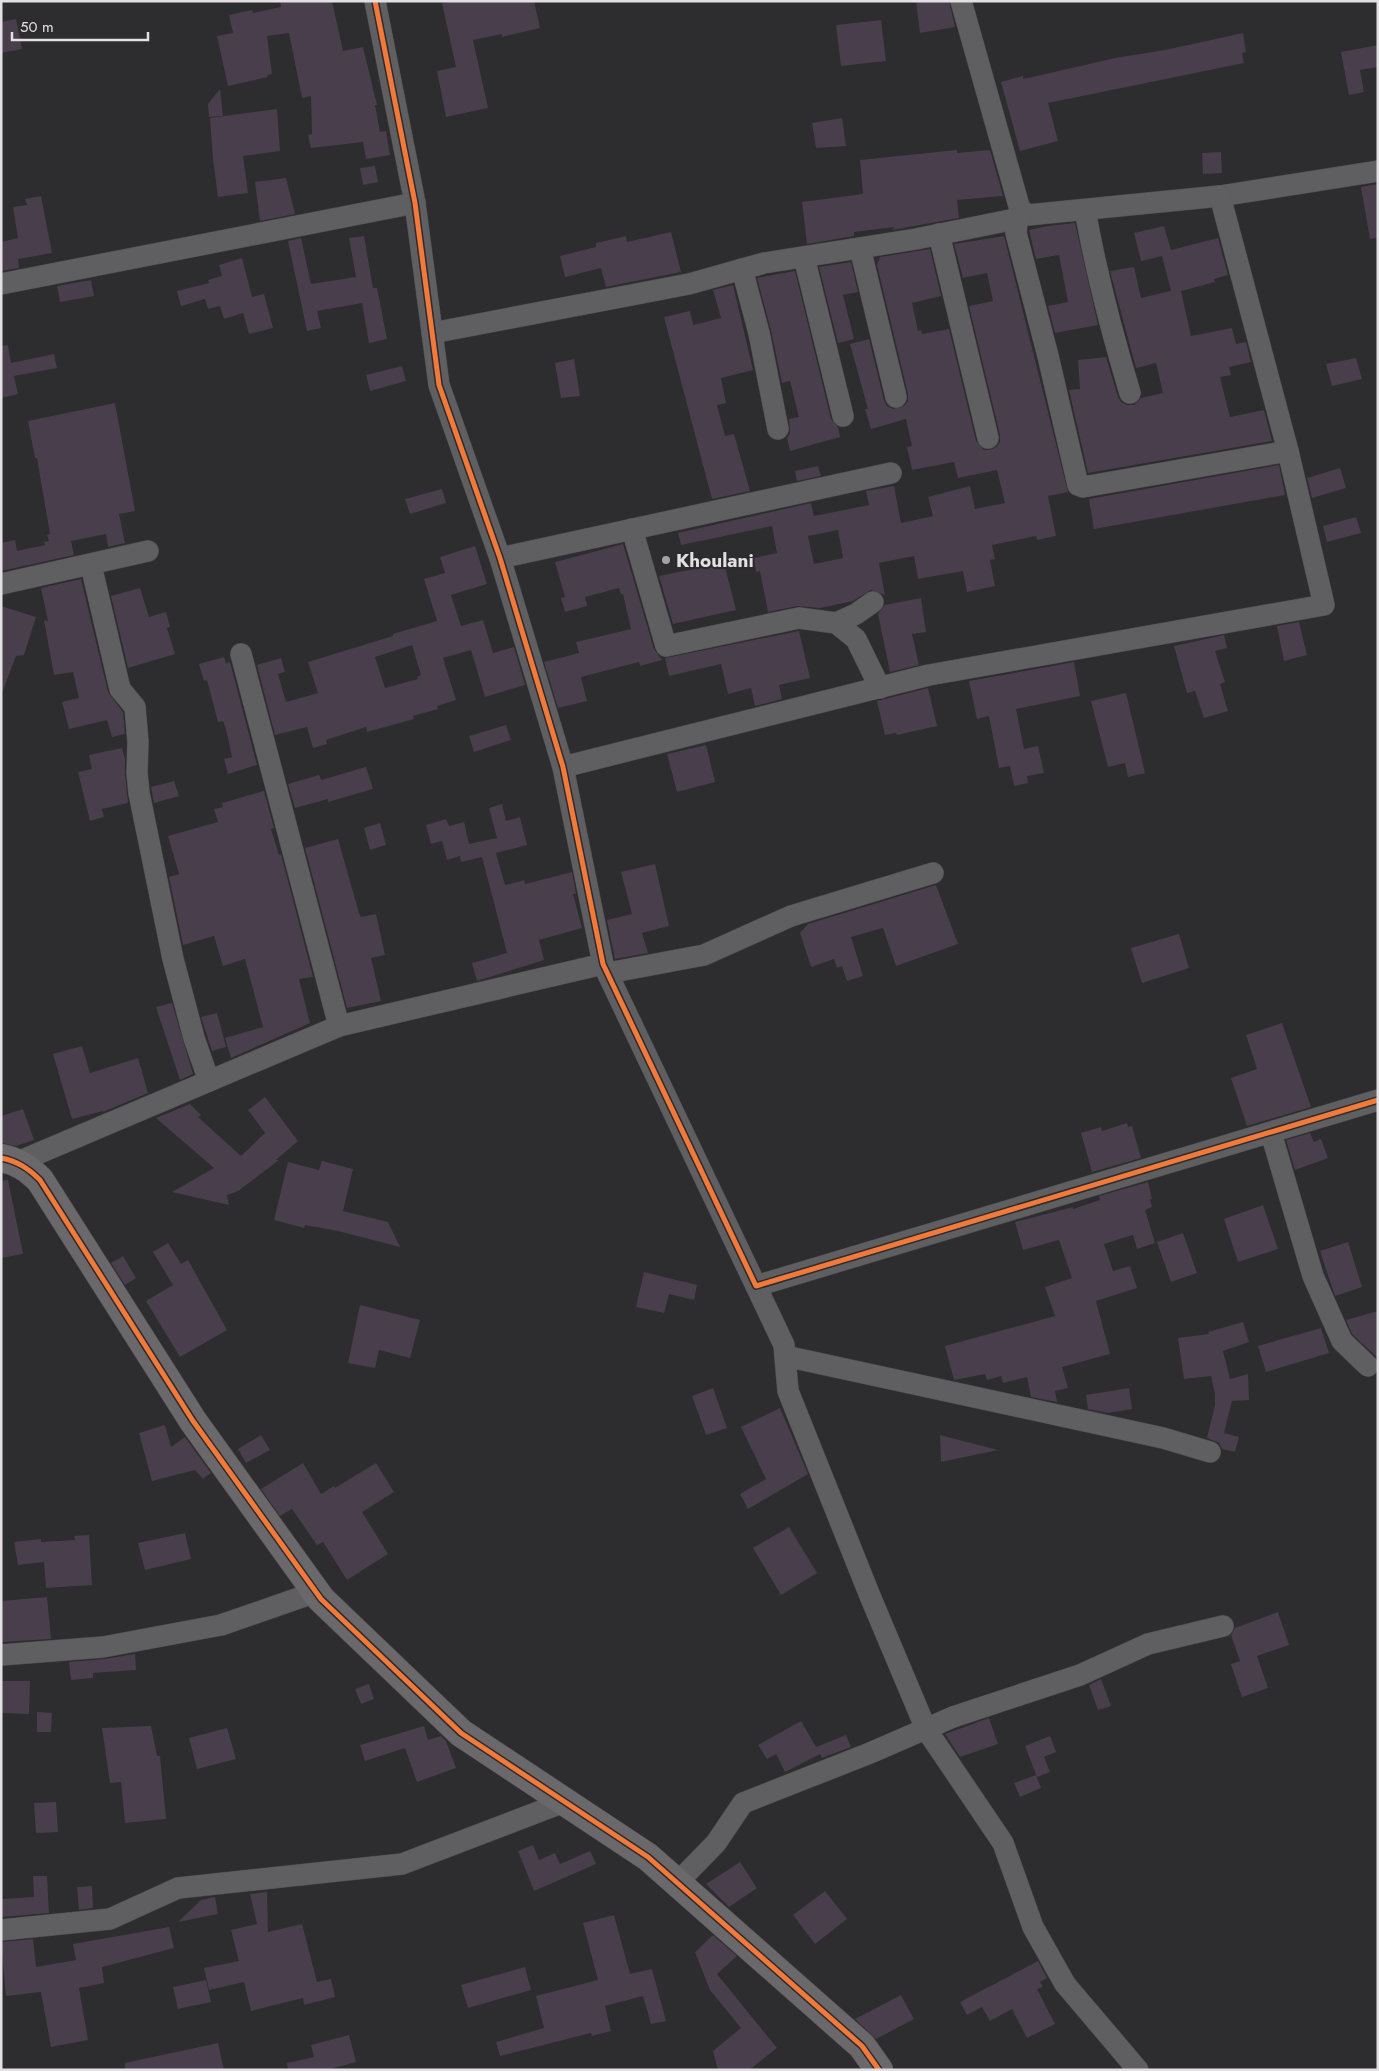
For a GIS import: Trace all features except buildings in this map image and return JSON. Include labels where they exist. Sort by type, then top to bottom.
[{"type":"street","points":[[375,1],[415,203],[439,385],[500,558],[563,767],[606,968],[784,1345],[788,1391],[870,1596],[926,1729],[1003,1843],[1033,1927],[1066,1984],[1138,2070]]},
{"type":"street","points":[[961,1],[1022,215]]},
{"type":"street","points":[[432,333],[689,284],[764,263],[939,234],[1022,215],[1031,216],[1220,196],[1378,171]]},
{"type":"street","points":[[563,767],[929,675],[1324,605],[1288,451],[1220,196]]},
{"type":"street","points":[[1,284],[415,203]]},
{"type":"street","points":[[1085,210],[1107,312],[1130,393]]},
{"type":"street","points":[[1022,215],[1017,222],[1016,233],[1048,356],[1078,485],[1083,488],[1288,451]]},
{"type":"street","points":[[939,234],[988,438]]},
{"type":"street","points":[[860,248],[896,397]]},
{"type":"street","points":[[804,257],[843,416]]},
{"type":"street","points":[[742,269],[759,333],[778,429]]},
{"type":"street","points":[[500,558],[891,473]]},
{"type":"street","points":[[632,529],[666,646],[799,618],[836,623],[856,639],[880,688]]},
{"type":"street","points":[[1,584],[148,551]]},
{"type":"street","points":[[91,565],[120,689],[136,707],[139,793],[172,959],[194,1038],[209,1081]]},
{"type":"street","points":[[836,623],[856,614],[873,602]]},
{"type":"street","points":[[241,654],[339,1026]]},
{"type":"street","points":[[10,1160],[209,1081],[339,1026],[606,968],[704,955],[791,916],[932,873]]},
{"type":"street","points":[[756,1286],[1378,1100]]},
{"type":"street","points":[[1271,1133],[1313,1276],[1342,1342],[1368,1366]]},
{"type":"street","points":[[10,1160],[30,1170],[40,1180],[193,1421],[321,1599],[461,1733],[648,1857],[862,2046],[879,2070]]},
{"type":"street","points":[[785,1356],[1163,1438],[1210,1452]]},
{"type":"street","points":[[1,1655],[103,1647],[221,1625],[316,1592]]},
{"type":"street","points":[[677,1883],[716,1843],[743,1803],[870,1753],[953,1717],[1080,1675],[1148,1644],[1223,1626]]},
{"type":"street","points":[[1,1930],[110,1919],[178,1888],[402,1864],[564,1802]]},
{"type":"cycle path","points":[[375,1],[415,203],[439,385],[500,558],[563,767],[603,964],[756,1286],[1378,1100]]},
{"type":"cycle path","points":[[1,1158],[22,1166],[40,1180],[193,1421],[321,1599],[461,1733],[648,1857],[862,2046],[879,2070]]},
{"type":"place","name":"Khoulani","points":[[666,560]]}]
